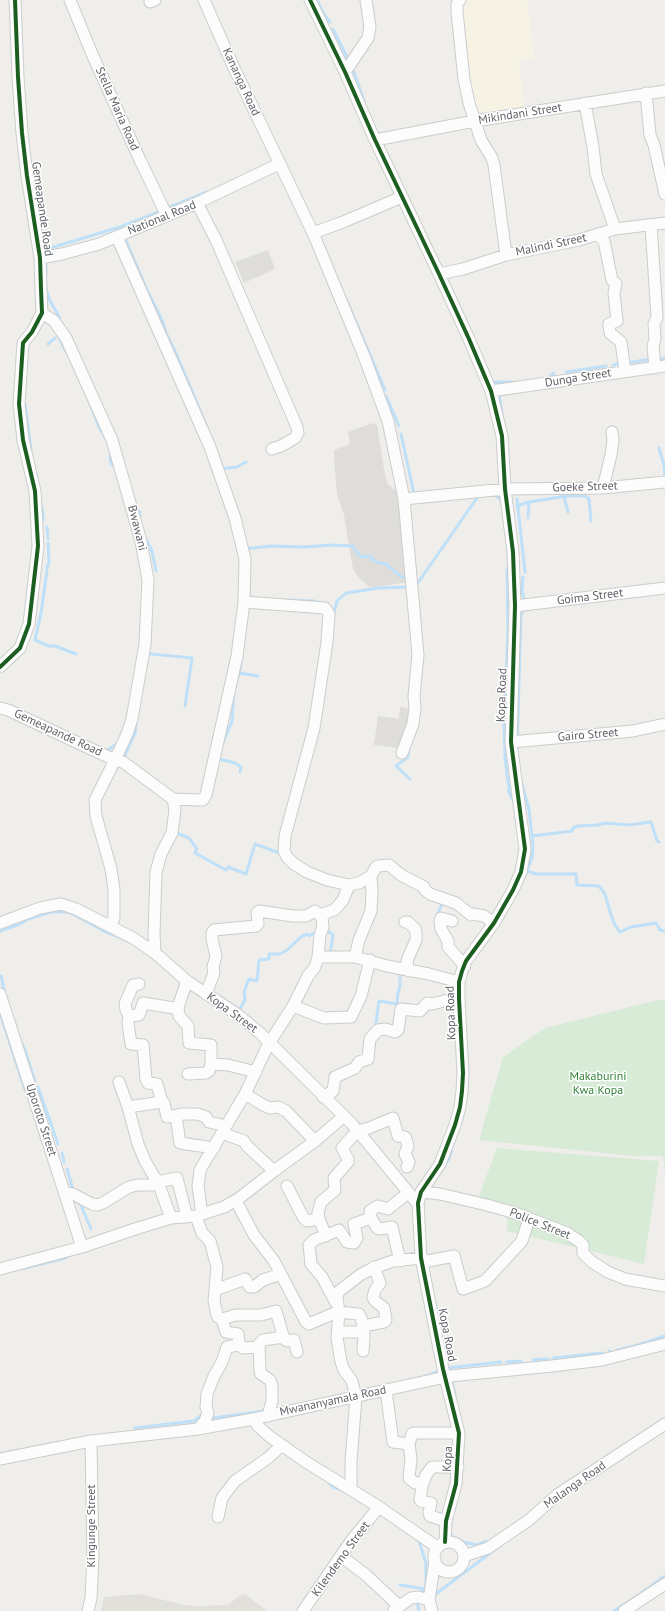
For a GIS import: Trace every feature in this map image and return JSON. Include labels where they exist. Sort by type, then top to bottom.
[{"type":"street","name":"Gemeapande Road","points":[[0,667],[20,648],[29,624],[38,546],[35,491],[23,440],[19,404],[23,343],[32,332],[42,313],[40,258],[27,176],[22,132],[15,0]]},
{"type":"street","name":"Stella Maria Road","points":[[70,0],[92,54],[167,216]]},
{"type":"street","name":"Kananga Road","points":[[204,0],[231,62],[313,232],[364,356],[388,421],[404,499],[418,655],[413,724],[402,753]]},
{"type":"street","name":"Kopa Road","points":[[310,0],[469,339],[491,391],[502,436],[505,489],[513,552],[515,606],[511,742],[526,849],[521,872],[513,890],[494,923],[474,949],[464,966],[459,982],[463,1073],[460,1107],[455,1125],[440,1164],[421,1192],[418,1204],[422,1258],[445,1376]]},
{"type":"street","points":[[345,72],[368,38],[370,28],[366,0]]},
{"type":"street","points":[[460,0],[457,4],[457,12],[464,79],[469,103],[481,140],[494,164],[506,255]]},
{"type":"street","name":"Mikindani Street","points":[[375,140],[475,121],[665,91]]},
{"type":"street","points":[[646,93],[650,135],[654,145],[665,194]]},
{"type":"street","points":[[585,103],[596,174],[615,229]]},
{"type":"street","name":"National Road","points":[[40,258],[78,250],[117,237],[197,203],[279,164]]},
{"type":"street","points":[[313,232],[348,220],[402,197]]},
{"type":"street","points":[[197,203],[216,240],[297,427],[298,433],[295,438],[272,449]]},
{"type":"street","name":"Malindi Street","points":[[439,274],[463,269],[506,255],[598,235],[615,229],[665,223]]},
{"type":"street","points":[[651,225],[657,317],[654,324],[654,346],[660,367]]},
{"type":"street","points":[[598,235],[604,241],[612,280],[616,284],[614,293],[617,321],[609,324],[609,326],[610,333],[620,342],[625,371]]},
{"type":"street","points":[[117,237],[205,435],[235,518],[244,559],[244,602],[237,656],[206,795],[203,800],[173,799],[175,810],[172,834],[161,854],[156,872],[154,953]]},
{"type":"street","name":"Bwawani","points":[[42,313],[54,320],[66,338],[112,440],[133,508],[148,580],[147,617],[142,665],[132,719],[127,734],[102,788],[96,797],[94,805],[111,869],[114,889],[114,918],[110,926]]},
{"type":"street","name":"Dunga Street","points":[[491,391],[660,367]]},
{"type":"street","points":[[603,488],[611,455],[613,440],[612,432]]},
{"type":"street","name":"Goeke Street","points":[[404,499],[505,489],[603,488],[665,482]]},
{"type":"street","name":"Goima Street","points":[[515,606],[665,588]]},
{"type":"street","points":[[244,602],[325,608],[329,614],[327,642],[314,728],[285,836],[284,851],[287,857],[294,864],[307,872],[327,880],[349,885],[359,883],[371,876],[376,867],[389,865],[401,875],[424,887],[430,894],[456,903],[471,915],[484,916],[494,923]]},
{"type":"street","name":"Gemeapande Road","points":[[0,708],[29,719],[122,762],[173,799]]},
{"type":"street","name":"Gairo Street","points":[[511,742],[633,731],[665,724]]},
{"type":"street","points":[[355,957],[359,940],[371,912],[371,876]]},
{"type":"street","points":[[320,915],[334,910],[338,906],[343,900],[349,885]]},
{"type":"street","name":"Kopa Street","points":[[0,923],[40,908],[61,904],[76,908],[133,938],[188,981],[237,1014],[269,1043],[357,1131],[418,1204]]},
{"type":"street","points":[[195,1216],[198,1177],[203,1164],[214,1148],[245,1094],[269,1043],[293,1006],[314,967],[318,957],[319,942],[324,922],[320,915],[315,911],[306,916],[259,912],[257,913],[258,924],[256,926],[214,930],[212,933],[212,939],[216,956],[213,967],[214,973],[206,994]]},
{"type":"street","points":[[452,921],[441,918],[441,929],[448,941],[448,947],[464,966]]},
{"type":"street","points":[[405,922],[408,922],[416,932],[416,940],[407,963],[409,971]]},
{"type":"street","points":[[318,957],[355,957],[370,960],[386,966],[429,974],[459,982]]},
{"type":"street","points":[[293,1006],[319,1017],[351,1017],[361,996],[370,960]]},
{"type":"street","points":[[188,981],[177,1010],[181,1020],[188,1026],[189,1042],[212,1045],[209,1071],[206,1073],[188,1074]]},
{"type":"street","points":[[139,984],[133,985],[125,1004],[129,1016],[128,1024],[131,1044],[143,1045],[146,1079],[148,1083],[157,1084],[167,1117],[191,1114],[206,1117],[209,1122],[244,1141],[247,1146],[274,1171]]},
{"type":"street","name":"Uporoto Street","points":[[0,994],[82,1247]]},
{"type":"street","points":[[323,1097],[333,1091],[335,1077],[355,1068],[358,1062],[368,1059],[370,1039],[378,1030],[385,1028],[395,1032],[398,1030],[401,1009],[420,1011],[427,1003],[432,1004],[448,1000],[459,1001]]},
{"type":"street","points":[[129,1016],[139,1015],[142,1003],[174,1008],[177,1010]]},
{"type":"street","points":[[211,1064],[237,1067],[256,1072]]},
{"type":"street","points":[[119,1082],[128,1107],[138,1144],[145,1161],[158,1183],[171,1218]]},
{"type":"street","points":[[245,1094],[270,1108],[278,1107],[286,1111],[315,1141]]},
{"type":"street","points":[[128,1107],[162,1102]]},
{"type":"street","points":[[176,1116],[180,1143],[214,1148]]},
{"type":"street","points":[[0,1269],[82,1247],[171,1218],[195,1216],[219,1209],[236,1201],[315,1141],[343,1117]]},
{"type":"street","points":[[326,1236],[318,1213],[321,1202],[335,1190],[334,1178],[348,1162],[342,1147],[357,1131],[369,1128],[393,1118],[398,1136],[405,1137],[407,1142],[408,1146],[405,1154],[409,1162],[407,1167]]},
{"type":"street","points":[[65,1193],[73,1194],[97,1205],[129,1187],[158,1183],[177,1178],[201,1230],[209,1239],[214,1252],[217,1267],[215,1307],[218,1317],[222,1318],[226,1332],[238,1334],[238,1345]]},
{"type":"street","points":[[287,1186],[303,1217],[307,1221],[319,1219]]},
{"type":"street","name":"Police Street","points":[[421,1192],[440,1194],[487,1205],[529,1219],[574,1237],[583,1245],[583,1253],[592,1262],[608,1272],[624,1279],[665,1286]]},
{"type":"street","points":[[400,1261],[392,1227],[378,1229],[371,1218],[370,1211],[372,1208],[378,1206],[388,1209],[408,1193]]},
{"type":"street","points":[[236,1201],[254,1235],[274,1261],[307,1324],[339,1308],[359,1314],[363,1329],[363,1351]]},
{"type":"street","points":[[339,1308],[322,1277],[312,1266],[309,1245],[314,1240],[339,1230],[347,1242],[354,1243],[357,1238],[354,1224],[371,1218]]},
{"type":"street","points":[[351,1489],[351,1462],[356,1397],[352,1381],[344,1370],[341,1362],[338,1332],[338,1292],[360,1275],[374,1267],[393,1262],[422,1258],[428,1261],[454,1256],[463,1289],[480,1283],[485,1281],[522,1241],[529,1219]]},
{"type":"street","points":[[338,1332],[363,1329],[386,1320],[384,1308],[373,1298],[375,1290],[380,1283],[374,1267]]},
{"type":"street","points":[[215,1290],[245,1279],[250,1287],[254,1287],[265,1279],[281,1274]]},
{"type":"street","points":[[222,1318],[236,1315],[261,1315],[276,1311],[286,1341],[294,1340],[297,1352]]},
{"type":"street","points":[[268,1416],[272,1400],[272,1386],[270,1380],[261,1374],[260,1371],[259,1347],[262,1341],[284,1337]]},
{"type":"street","name":"Mwananyamala Road","points":[[0,1458],[91,1441],[198,1429],[253,1419],[445,1376],[602,1360],[665,1344]]},
{"type":"street","points":[[198,1429],[205,1421],[208,1413],[206,1407],[206,1394],[222,1362],[227,1347],[238,1345],[243,1348],[259,1347]]},
{"type":"street","name":"Kopa","points":[[441,1545],[456,1484],[459,1433],[445,1376]]},
{"type":"street","points":[[386,1390],[393,1442],[409,1444]]},
{"type":"street","points":[[253,1419],[259,1427],[306,1462],[441,1545]]},
{"type":"street","name":"Malanga Road","points":[[464,1556],[488,1548],[529,1520],[557,1495],[665,1424]]},
{"type":"street","points":[[423,1483],[415,1484],[409,1478],[411,1459],[409,1444],[412,1434],[459,1433]]},
{"type":"street","name":"Kingunge Street","points":[[88,1611],[94,1556],[91,1441]]},
{"type":"street","points":[[218,1517],[222,1498],[235,1481],[268,1458],[282,1444]]},
{"type":"street","points":[[446,1521],[430,1516],[430,1503],[421,1501],[420,1494],[426,1475],[432,1467],[458,1467]]},
{"type":"street","name":"Kilendemo Street","points":[[303,1611],[351,1541],[379,1507]]},
{"type":"street","points":[[431,1601],[435,1551],[441,1545],[450,1542],[460,1546],[464,1556],[462,1564],[459,1568],[450,1572],[439,1567],[435,1560]]},
{"type":"street","points":[[341,1556],[366,1575],[396,1609],[411,1598],[415,1597],[431,1601]]},
{"type":"street","points":[[431,1601],[446,1571]]},
{"type":"street","points":[[624,1611],[665,1584]]},
{"type":"shaded area","points":[[456,0],[527,0],[534,58],[519,60],[524,107],[475,113]]},
{"type":"shaded area","points":[[268,250],[275,269],[244,283],[235,262]]},
{"type":"shaded area","points":[[373,423],[377,425],[385,475],[388,484],[397,492],[402,541],[416,576],[409,582],[370,587],[360,579],[353,569],[344,515],[337,494],[334,450],[350,444],[348,432]]},
{"type":"shaded area","points":[[400,707],[412,709],[407,749],[374,745],[378,716],[399,719]]},
{"type":"shaded area","points":[[139,1594],[184,1605],[198,1606],[228,1605],[239,1596],[245,1594],[267,1611],[101,1611],[104,1597]]},
{"type":"green space","name":"Makaburini Kwa Kopa","points":[[658,1000],[665,1000],[665,1172],[663,1156],[633,1156],[479,1140],[503,1057],[545,1028]]},
{"type":"green space","points":[[497,1148],[659,1161],[644,1264],[507,1231],[508,1206],[479,1196]]},
{"type":"waterway","points":[[317,0],[323,13],[330,22]]},
{"type":"waterway","points":[[333,29],[349,61]]},
{"type":"waterway","points":[[354,72],[364,101]]},
{"type":"waterway","points":[[170,207],[207,192]]},
{"type":"waterway","points":[[47,250],[120,227],[161,211]]},
{"type":"waterway","points":[[124,236],[147,290],[162,320],[166,333],[207,427]]},
{"type":"waterway","points":[[46,261],[46,275]]},
{"type":"waterway","points":[[46,289],[50,301],[60,318]]},
{"type":"waterway","points":[[347,301],[385,390]]},
{"type":"waterway","points":[[59,337],[65,350]]},
{"type":"waterway","points":[[48,344],[55,338]]},
{"type":"waterway","points":[[657,359],[665,358]]},
{"type":"waterway","points":[[627,363],[651,359]]},
{"type":"waterway","points":[[613,365],[622,363]]},
{"type":"waterway","points":[[566,372],[606,366]]},
{"type":"waterway","points":[[548,378],[554,373]]},
{"type":"waterway","points":[[490,379],[496,384]]},
{"type":"waterway","points":[[496,382],[512,382]]},
{"type":"waterway","points":[[499,393],[502,413]]},
{"type":"waterway","points":[[386,396],[399,426]]},
{"type":"waterway","points":[[25,404],[31,450]]},
{"type":"waterway","points":[[90,404],[99,427],[106,439]]},
{"type":"waterway","points":[[401,434],[414,494]]},
{"type":"waterway","points":[[659,448],[664,465],[665,476]]},
{"type":"waterway","points":[[111,451],[110,459],[112,465],[116,467]]},
{"type":"waterway","points":[[220,469],[237,467],[246,462]]},
{"type":"waterway","points":[[494,493],[504,504]]},
{"type":"waterway","points":[[415,587],[479,495]]},
{"type":"waterway","points":[[517,506],[529,502],[567,496],[585,496],[589,499],[591,521]]},
{"type":"waterway","points":[[564,497],[568,512]]},
{"type":"waterway","points":[[517,499],[525,572]]},
{"type":"waterway","points":[[528,518],[529,502]]},
{"type":"waterway","points":[[41,505],[43,520]]},
{"type":"waterway","points":[[134,508],[139,511],[140,515]]},
{"type":"waterway","points":[[47,527],[48,539]]},
{"type":"waterway","points":[[145,537],[152,551],[156,571]]},
{"type":"waterway","points":[[47,568],[49,562],[48,543]]},
{"type":"waterway","points":[[244,549],[271,546],[352,546],[361,557],[369,556],[376,562],[386,564],[400,576],[408,580]]},
{"type":"waterway","points":[[510,566],[507,570],[508,629],[504,725],[505,757],[510,789],[508,790],[514,802]]},
{"type":"waterway","points":[[47,571],[41,613],[35,640],[76,654]]},
{"type":"waterway","points":[[523,577],[522,591],[525,601]]},
{"type":"waterway","points":[[333,617],[337,601],[346,593],[379,588],[410,587]]},
{"type":"waterway","points":[[287,600],[314,601],[319,603]]},
{"type":"waterway","points":[[517,751],[521,615],[523,610],[526,609]]},
{"type":"waterway","points":[[148,650],[148,653],[152,654],[192,658],[185,706]]},
{"type":"waterway","points":[[223,743],[232,721],[234,690],[242,657]]},
{"type":"waterway","points":[[239,673],[258,676]]},
{"type":"waterway","points":[[123,760],[135,733],[136,722]]},
{"type":"waterway","points":[[105,752],[118,743]]},
{"type":"waterway","points":[[409,748],[408,757],[396,766],[410,779]]},
{"type":"waterway","points":[[219,756],[219,759],[235,763],[241,767],[240,772]]},
{"type":"waterway","points":[[522,784],[529,810],[533,844],[532,858],[525,876]]},
{"type":"waterway","points":[[532,836],[572,831],[573,828],[578,826],[606,823],[629,825],[651,822],[657,841],[659,842]]},
{"type":"waterway","points":[[174,832],[189,838],[197,849],[195,853],[226,870],[228,867],[246,874],[255,844],[282,854]]},
{"type":"waterway","points":[[527,871],[536,874],[576,874],[577,885],[599,886],[605,894],[615,925],[620,932],[631,927],[656,923],[660,930],[665,931]]},
{"type":"waterway","points":[[437,916],[443,901]]},
{"type":"waterway","points":[[0,931],[20,924],[28,919],[51,912],[69,912],[104,931],[128,941]]},
{"type":"waterway","points":[[325,930],[325,932],[329,932],[333,935],[330,954]]},
{"type":"waterway","points":[[238,1012],[245,1000],[244,992],[249,979],[257,981],[259,960],[269,959],[269,954],[280,954],[287,950],[302,936],[307,934],[309,936],[318,931]]},
{"type":"waterway","points":[[375,1029],[379,1001],[397,1004],[400,986],[400,972]]},
{"type":"waterway","points":[[1,976],[5,994]]},
{"type":"waterway","points":[[0,1013],[25,1090]]},
{"type":"waterway","points":[[15,1023],[18,1035]]},
{"type":"waterway","points":[[21,1042],[35,1082]]},
{"type":"waterway","points":[[38,1087],[58,1144]]},
{"type":"waterway","points":[[444,1166],[449,1159],[453,1144]]},
{"type":"waterway","points":[[62,1153],[64,1162]]},
{"type":"waterway","points":[[67,1169],[73,1190]]},
{"type":"waterway","points":[[79,1201],[91,1229]]},
{"type":"waterway","points":[[25,1268],[66,1258]]},
{"type":"waterway","points":[[617,1350],[665,1336]]},
{"type":"waterway","points":[[553,1358],[602,1353]]},
{"type":"waterway","points":[[533,1360],[540,1359]]},
{"type":"waterway","points":[[541,1359],[548,1359]]},
{"type":"waterway","points":[[506,1362],[521,1361]]},
{"type":"waterway","points":[[424,1377],[447,1368],[501,1362]]},
{"type":"waterway","points":[[451,1378],[455,1394]]},
{"type":"waterway","points":[[213,1418],[264,1411]]},
{"type":"waterway","points":[[135,1428],[194,1421],[204,1413]]},
{"type":"waterway","points":[[329,1480],[329,1483],[333,1487],[342,1490]]},
{"type":"waterway","points":[[450,1533],[450,1535],[463,1542],[477,1545],[486,1541],[487,1546]]},
{"type":"waterway","points":[[418,1538],[426,1563],[426,1589],[422,1592]]},
{"type":"waterway","points":[[433,1596],[501,1545]]},
{"type":"waterway","points":[[660,1579],[665,1576]]},
{"type":"waterway","points":[[652,1585],[658,1581]]},
{"type":"waterway","points":[[400,1585],[426,1589]]},
{"type":"waterway","points":[[641,1593],[650,1587]]},
{"type":"waterway","points":[[614,1611],[637,1596]]},
{"type":"waterway","points":[[417,1602],[419,1611]]},
{"type":"cycle path","points":[[0,667],[20,648],[29,624],[38,546],[35,491],[23,440],[19,404],[23,343],[32,332],[42,313],[40,258],[22,133],[15,0]]},
{"type":"cycle path","points":[[310,0],[439,274],[491,391],[502,436],[505,489],[513,552],[515,606],[511,742],[525,849],[521,872],[513,890],[494,923],[466,961],[462,971],[459,982],[463,1073],[460,1107],[455,1125],[440,1164],[421,1192],[418,1203],[421,1258],[443,1369],[459,1433],[456,1484],[446,1521],[445,1542]]}]
